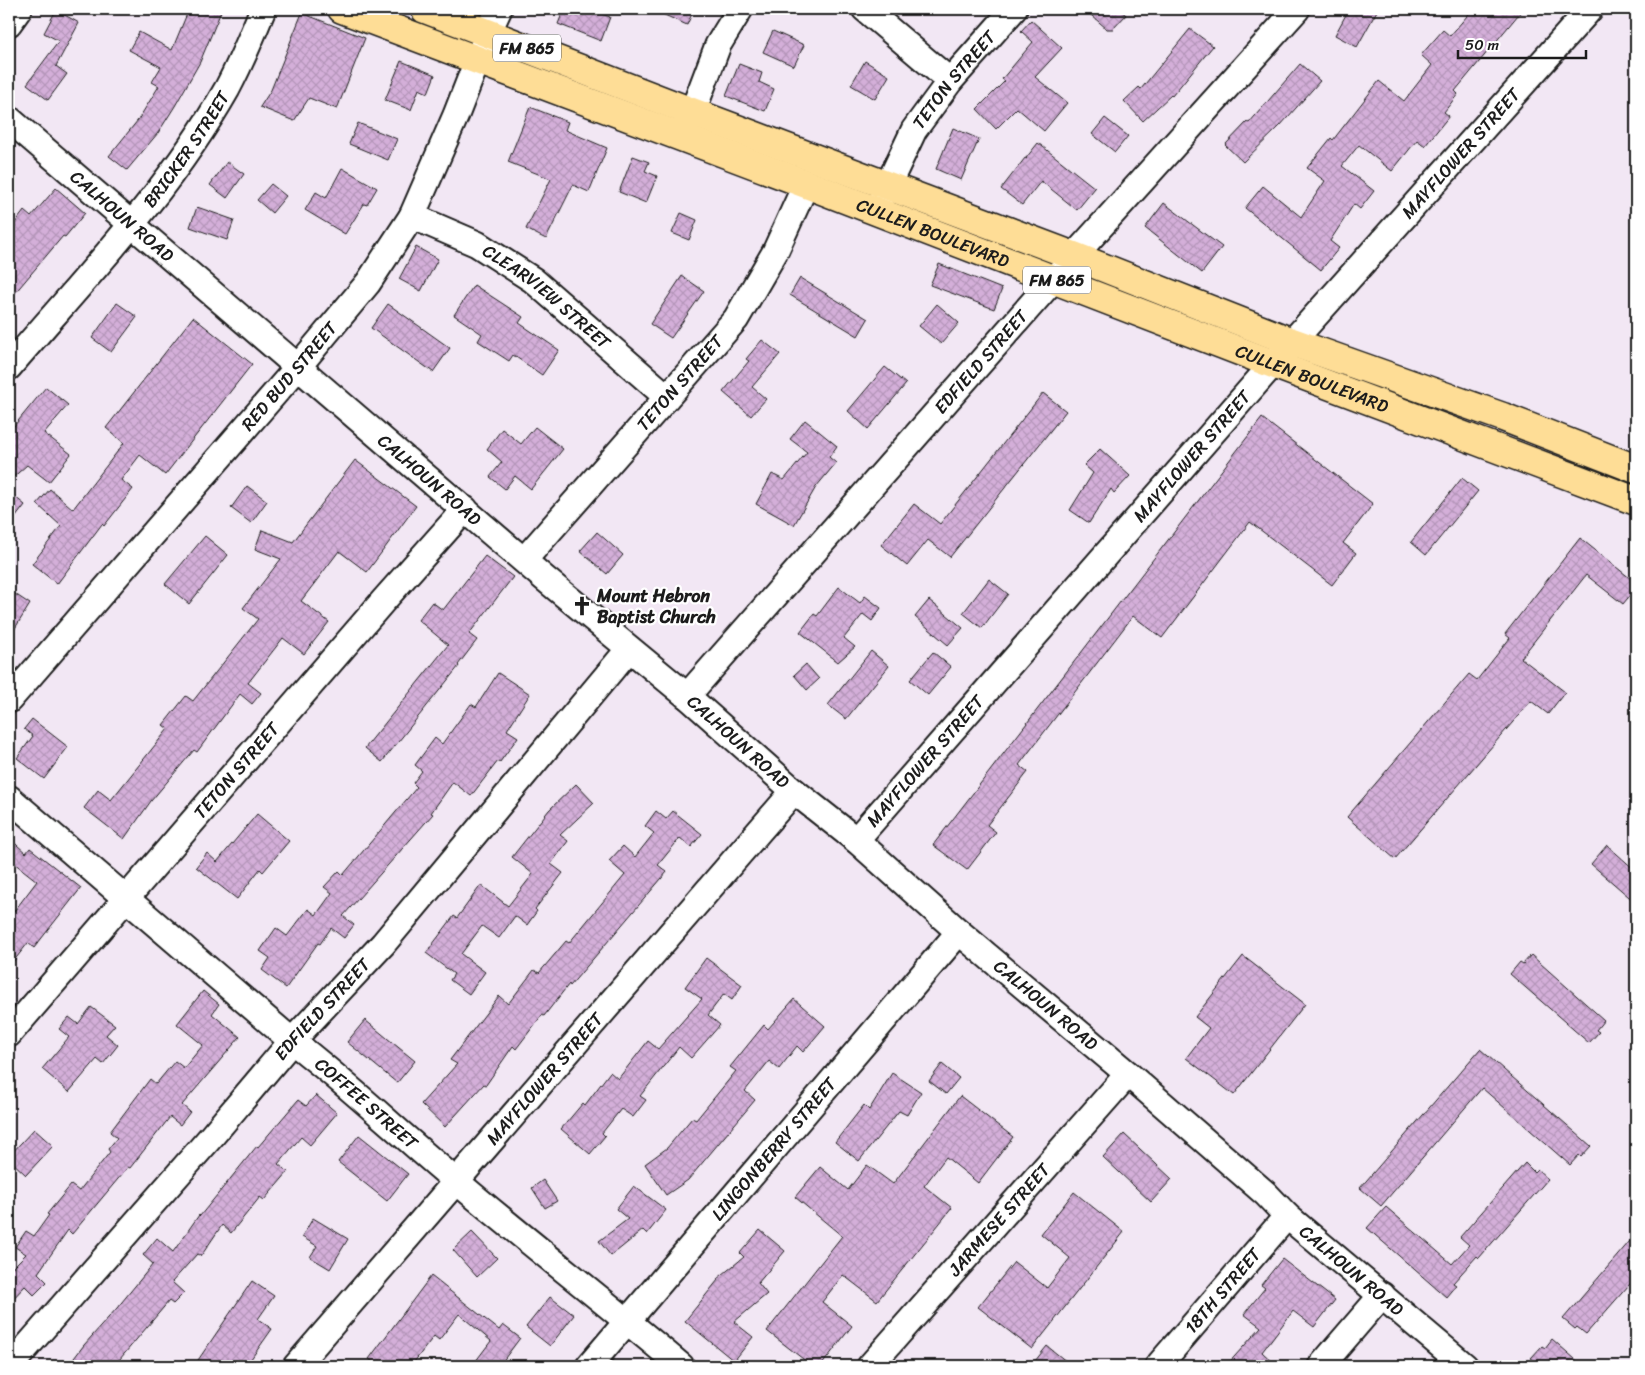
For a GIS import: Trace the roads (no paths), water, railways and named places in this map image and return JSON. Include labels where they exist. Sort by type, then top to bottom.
[{"type":"main road","name":"CULLEN BOULEVARD","points":[[342,9],[876,210],[1054,280],[1636,502]]},
{"type":"main road","name":"CULLEN BOULEVARD","points":[[425,9],[493,21],[692,112],[1074,256],[1292,342],[1503,417],[1636,469]]},
{"type":"main road","points":[[806,184],[816,158]]},
{"type":"street","points":[[9,23],[19,9]]},
{"type":"street","name":"BRICKER STREET","points":[[9,367],[131,225],[188,150],[227,88],[251,38],[262,9]]},
{"type":"street","points":[[682,138],[718,45],[740,9]]},
{"type":"street","points":[[865,9],[950,81]]},
{"type":"street","name":"TETON STREET","points":[[876,210],[914,130],[950,81],[1014,9]]},
{"type":"street","name":"EDFIELD STREET","points":[[687,696],[1074,256],[1296,9]]},
{"type":"street","name":"MAYFLOWER STREET","points":[[856,840],[1292,342],[1590,9]]},
{"type":"street","name":"RED BUD STREET","points":[[9,700],[297,368],[368,283],[412,216],[493,21]]},
{"type":"street","name":"CALHOUN ROAD","points":[[9,119],[297,368],[629,650],[687,696],[794,791],[856,840],[959,932],[1128,1074],[1266,1194],[1287,1216],[1465,1366]]},
{"type":"street","name":"TETON STREET","points":[[524,560],[736,319],[775,252],[806,184]]},
{"type":"street","name":"CLEARVIEW STREET","points":[[412,216],[477,244],[533,280],[667,397]]},
{"type":"street","name":"TETON STREET","points":[[9,1034],[384,600],[465,510]]},
{"type":"street","name":"EDFIELD STREET","points":[[10,1366],[292,1041],[383,944],[629,650]]},
{"type":"street","name":"MAYFLOWER STREET","points":[[296,1366],[794,791]]},
{"type":"street","name":"COFFEE STREET","points":[[9,798],[292,1041],[328,1069],[456,1182],[681,1366]]},
{"type":"street","name":"LINGONBERRY STREET","points":[[589,1366],[959,932]]},
{"type":"street","name":"JARMESE STREET","points":[[870,1366],[1128,1074]]},
{"type":"street","name":"18TH STREET","points":[[1158,1366],[1287,1216]]},
{"type":"street","points":[[1321,1366],[1382,1295]]},
{"type":"place","name":"Mount Hebron Baptist Church","points":[[582,606]]}]
